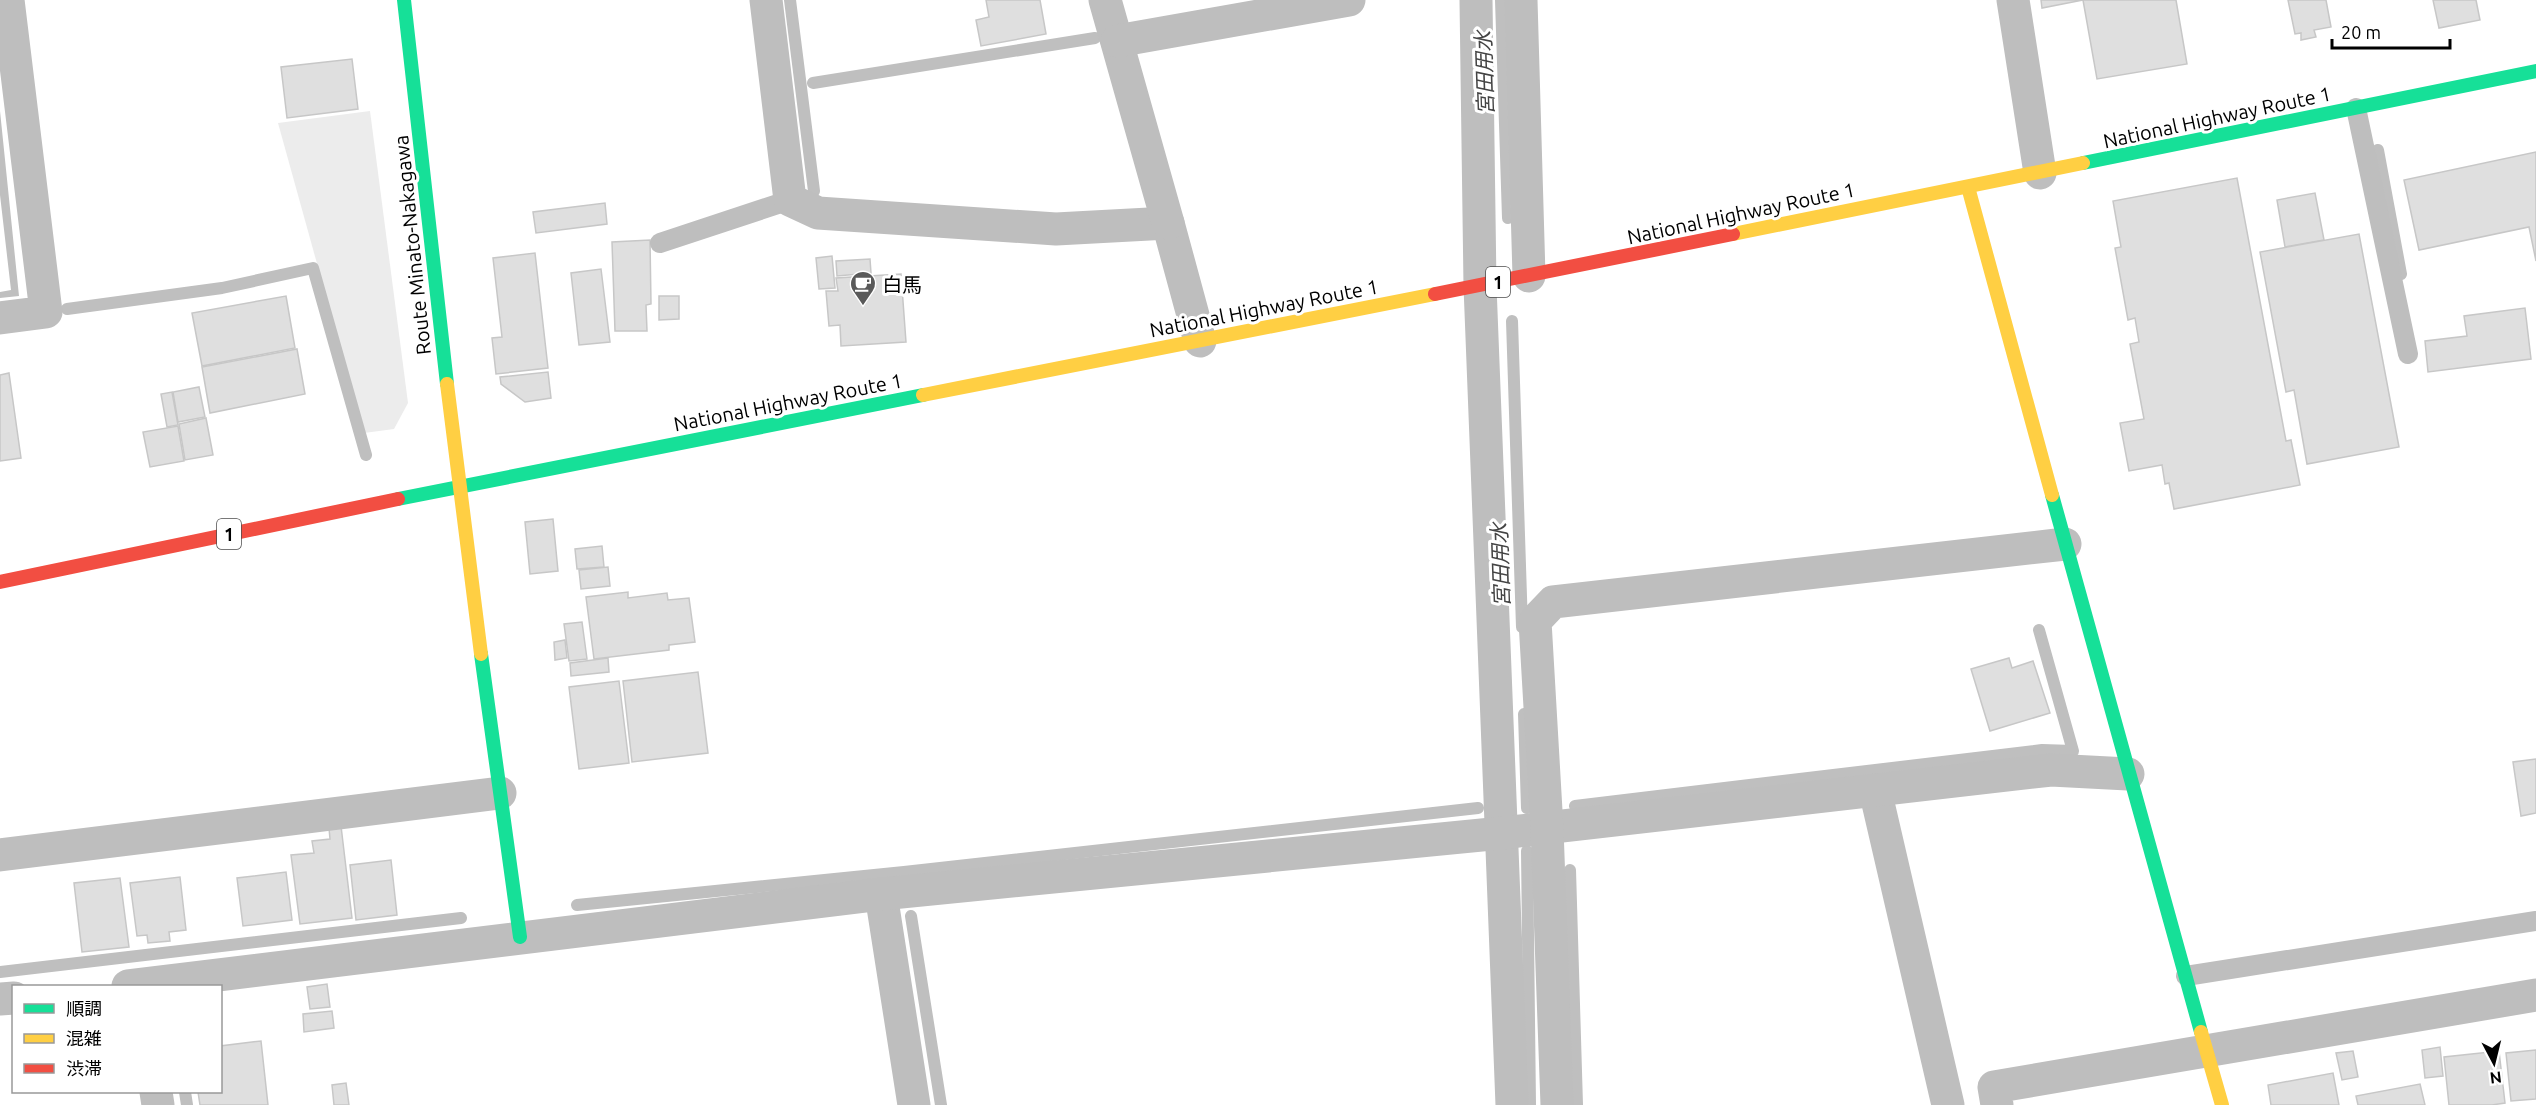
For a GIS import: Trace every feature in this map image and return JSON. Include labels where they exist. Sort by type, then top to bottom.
[{"type":"main road","name":"Route Minato-Nakagawa","points":[[404,0],[458,486],[520,937]]},
{"type":"main road","name":"National Highway Route 1","points":[[0,582],[458,486],[1480,286],[2536,71]]},
{"type":"main road","points":[[1968,187],[2128,774],[2222,1105]]},
{"type":"street","points":[[0,318],[46,312],[8,0]]},
{"type":"street","points":[[766,0],[790,200],[819,213],[1056,229],[1168,223]]},
{"type":"street","points":[[1106,0],[1200,340]]},
{"type":"street","points":[[1117,41],[1349,0]]},
{"type":"street","points":[[1476,0],[1480,286],[1512,1105]]},
{"type":"street","points":[[1521,0],[1529,276]]},
{"type":"street","points":[[2013,0],[2040,173]]},
{"type":"street","points":[[1557,1105],[1547,828],[1535,621],[1553,602],[2065,544]]},
{"type":"street","points":[[144,985],[881,894],[1502,833],[2051,770],[2128,774]]},
{"type":"street","points":[[1875,790],[1948,1105]]},
{"type":"street","points":[[0,855],[500,793]]},
{"type":"street","points":[[881,894],[914,1105]]},
{"type":"street","points":[[1997,1105],[1994,1088],[2536,995]]},
{"type":"lane","points":[[2356,108],[2408,354]]},
{"type":"lane","points":[[660,243],[790,200]]},
{"type":"lane","points":[[2186,976],[2536,921]]},
{"type":"shaded area","points":[[0,111],[19,296],[0,298],[0,292],[11,290],[0,195]]},
{"type":"shaded area","points":[[370,111],[408,403],[394,429],[364,433],[278,123]]},
{"type":"building","points":[[986,0],[1040,0],[1046,34],[981,46],[976,20],[989,17]]},
{"type":"building","points":[[2041,0],[2083,0],[2042,8]]},
{"type":"building","points":[[2083,0],[2176,0],[2187,64],[2097,79]]},
{"type":"building","points":[[2288,0],[2326,0],[2331,27],[2314,30],[2316,37],[2301,40],[2301,33],[2295,34]]},
{"type":"building","points":[[2433,0],[2476,0],[2480,20],[2439,28]]},
{"type":"building","points":[[352,59],[358,109],[287,118],[281,67]]},
{"type":"building","points":[[2536,152],[2536,261],[2529,227],[2419,250],[2404,180]]},
{"type":"building","points":[[2237,178],[2286,441],[2291,440],[2300,485],[2174,509],[2169,483],[2165,484],[2162,465],[2129,471],[2120,423],[2144,419],[2130,344],[2139,342],[2135,318],[2128,320],[2115,248],[2121,247],[2113,201]]},
{"type":"building","points":[[2315,193],[2324,240],[2285,247],[2277,200]]},
{"type":"building","points":[[605,203],[607,224],[536,233],[533,212]]},
{"type":"building","points":[[2359,234],[2399,447],[2307,464],[2294,390],[2286,392],[2260,252]]},
{"type":"building","points":[[650,240],[651,304],[646,305],[647,331],[615,331],[612,242]]},
{"type":"building","points":[[535,253],[548,368],[496,374],[492,338],[502,337],[493,258]]},
{"type":"building","points":[[832,256],[835,288],[819,289],[816,258]]},
{"type":"building","points":[[870,259],[871,273],[837,276],[836,261]]},
{"type":"building","points":[[601,269],[610,342],[579,345],[571,273]]},
{"type":"building","points":[[901,274],[906,342],[841,346],[840,325],[829,326],[826,291],[838,291],[836,278]]},
{"type":"building","points":[[286,296],[295,348],[202,366],[192,313]]},
{"type":"building","points":[[659,296],[679,296],[679,319],[659,320]]},
{"type":"building","points":[[2525,308],[2531,359],[2428,372],[2425,341],[2467,336],[2464,316]]},
{"type":"building","points":[[297,349],[305,394],[210,413],[202,367]]},
{"type":"building","points":[[548,372],[551,398],[525,402],[501,384],[500,377]]},
{"type":"building","points":[[9,373],[21,458],[0,461],[0,375]]},
{"type":"building","points":[[199,387],[205,417],[178,422],[173,392]]},
{"type":"building","points":[[172,392],[178,425],[167,427],[161,394]]},
{"type":"building","points":[[206,418],[213,455],[185,460],[179,424]]},
{"type":"building","points":[[178,426],[184,461],[150,467],[143,432]]},
{"type":"building","points":[[553,519],[558,571],[530,574],[525,522]]},
{"type":"building","points":[[602,546],[604,567],[577,569],[575,549]]},
{"type":"building","points":[[608,567],[610,586],[581,589],[579,570]]},
{"type":"building","points":[[628,592],[628,598],[667,593],[668,600],[689,598],[695,642],[669,645],[669,650],[594,659],[586,597]]},
{"type":"building","points":[[582,622],[587,659],[569,661],[564,624]]},
{"type":"building","points":[[565,640],[567,658],[555,660],[554,642]]},
{"type":"building","points":[[608,658],[609,672],[571,676],[570,663]]},
{"type":"building","points":[[2009,658],[2012,668],[2033,661],[2050,713],[1990,731],[1971,669]]},
{"type":"building","points":[[698,672],[708,753],[632,762],[623,681]]},
{"type":"building","points":[[619,681],[629,763],[579,769],[569,687]]},
{"type":"building","points":[[2536,759],[2536,813],[2521,816],[2513,762]]},
{"type":"building","points":[[341,826],[352,918],[300,924],[291,855],[314,853],[312,841],[330,839],[329,828]]},
{"type":"building","points":[[391,860],[397,915],[356,920],[350,865]]},
{"type":"building","points":[[286,872],[292,920],[243,926],[237,878]]},
{"type":"building","points":[[180,877],[186,930],[169,932],[170,941],[148,943],[147,935],[137,936],[130,883]]},
{"type":"building","points":[[120,878],[129,947],[82,952],[74,883]]},
{"type":"building","points":[[327,984],[330,1007],[310,1009],[307,987]]},
{"type":"building","points":[[332,1011],[334,1028],[304,1032],[303,1014]]},
{"type":"building","points":[[261,1041],[268,1105],[200,1105],[198,1093],[222,1093],[222,1046]]},
{"type":"building","points":[[2440,1047],[2443,1076],[2425,1078],[2422,1050]]},
{"type":"building","points":[[2536,1050],[2536,1099],[2511,1101],[2506,1053]]},
{"type":"building","points":[[2353,1051],[2358,1077],[2342,1080],[2336,1053]]},
{"type":"building","points":[[2499,1051],[2505,1103],[2449,1105],[2444,1057]]},
{"type":"building","points":[[2333,1073],[2339,1105],[2271,1105],[2268,1085]]},
{"type":"building","points":[[346,1083],[349,1105],[334,1105],[332,1085]]},
{"type":"building","points":[[2420,1084],[2425,1105],[2358,1105],[2356,1096]]},
{"type":"waterway","points":[[790,0],[814,191]]},
{"type":"waterway","name":"宮田用水","points":[[1501,0],[1508,218]]},
{"type":"waterway","points":[[813,83],[1095,38]]},
{"type":"waterway","points":[[2378,150],[2401,274]]},
{"type":"waterway","points":[[67,309],[222,288],[313,268],[366,455]]},
{"type":"waterway","name":"宮田用水","points":[[1512,321],[1522,627]]},
{"type":"waterway","points":[[1575,806],[2042,750],[2073,751],[2039,630]]},
{"type":"waterway","name":"宮田用水","points":[[1524,714],[1527,808]]},
{"type":"waterway","points":[[577,905],[904,872],[1478,808]]},
{"type":"waterway","name":"宮田用水","points":[[1527,851],[1530,1105]]},
{"type":"waterway","points":[[1570,870],[1577,1105]]},
{"type":"waterway","points":[[911,916],[941,1105]]},
{"type":"waterway","points":[[0,972],[461,918]]},
{"type":"waterway","points":[[185,1093],[187,1105]]},
{"type":"traffic: fast","points":[[404,0],[447,384]]},
{"type":"traffic: fast","points":[[2083,163],[2536,71]]},
{"type":"traffic: fast","points":[[398,499],[923,395]]},
{"type":"traffic: fast","points":[[2052,495],[2201,1032]]},
{"type":"traffic: fast","points":[[481,654],[520,937]]},
{"type":"traffic: slow","points":[[1733,234],[2083,163]]},
{"type":"traffic: slow","points":[[1968,187],[2052,495]]},
{"type":"traffic: slow","points":[[923,395],[1435,294]]},
{"type":"traffic: slow","points":[[447,384],[481,654]]},
{"type":"traffic: slow","points":[[2201,1032],[2222,1105]]},
{"type":"traffic: jam","points":[[1435,294],[1733,234]]},
{"type":"traffic: jam","points":[[0,582],[398,499]]},
{"type":"place","name":"白馬","points":[[863,307]]}]
